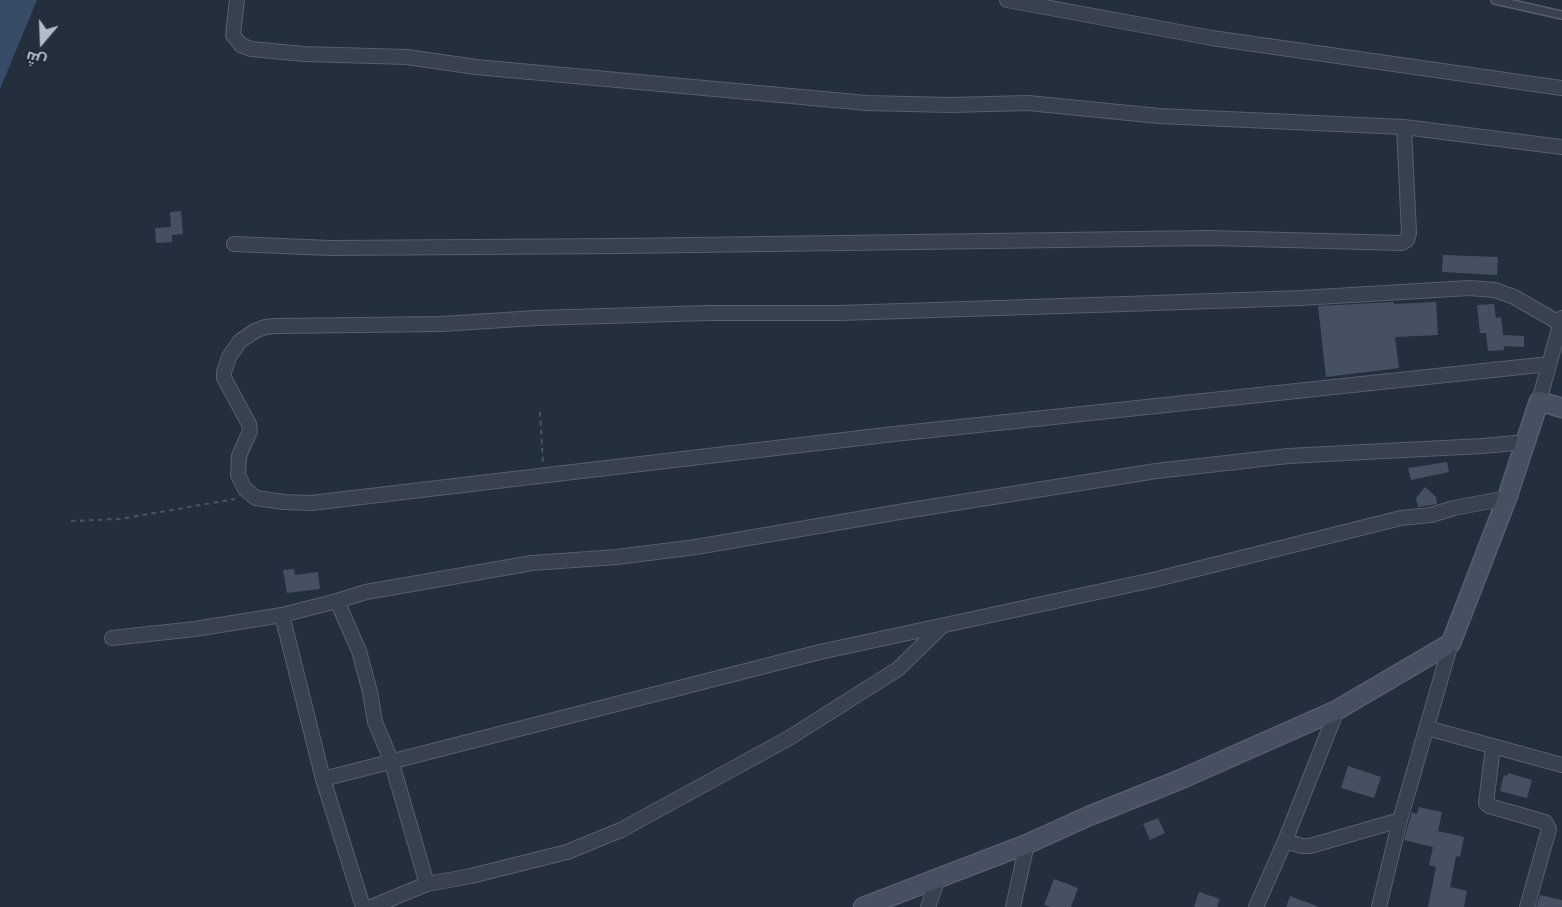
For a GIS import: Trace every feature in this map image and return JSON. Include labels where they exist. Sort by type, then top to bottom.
[{"type":"street","points":[[237,0],[233,35],[241,45],[251,49],[304,54],[407,57],[476,67],[867,103],[950,105],[1028,103],[1159,116],[1404,127],[1562,147]]},
{"type":"street","points":[[1007,0],[1212,38],[1562,88]]},
{"type":"street","points":[[234,244],[330,248],[1210,238],[1402,243],[1407,240],[1408,233],[1404,127]]},
{"type":"street","points":[[1379,907],[1400,820],[1451,643],[1527,442],[1539,401],[1561,321],[1514,297],[1495,290],[1468,288],[1301,298],[1125,304],[839,313],[708,313],[536,318],[441,324],[265,327],[240,341],[229,357],[224,372],[224,378],[249,424],[250,431],[240,456],[238,474],[245,489],[256,498],[284,502],[311,502],[930,430],[1549,364]]},
{"type":"street","points":[[1539,401],[1562,408]]},
{"type":"street","points":[[112,638],[195,629],[282,615],[366,592],[532,563],[617,557],[696,547],[1156,471],[1288,456],[1527,442]]},
{"type":"street","points":[[323,778],[820,652],[1153,580],[1401,518],[1431,515],[1454,508],[1507,498]]},
{"type":"street","points":[[338,601],[359,651],[375,722],[391,760],[427,884]]},
{"type":"street","points":[[282,615],[323,778],[363,907]]},
{"type":"street","points":[[371,907],[427,884],[471,876],[567,852],[621,831],[789,738],[898,669],[941,627]]},
{"type":"street","points":[[863,907],[1027,844],[1337,710],[1451,643]]},
{"type":"street","points":[[1256,907],[1337,710]]},
{"type":"street","points":[[1427,728],[1562,765]]},
{"type":"street","points":[[1493,747],[1486,803],[1489,806],[1545,822],[1549,829],[1527,907]]},
{"type":"street","points":[[1285,841],[1310,846],[1400,820]]},
{"type":"street","points":[[1013,907],[1027,844]]},
{"type":"street","points":[[928,907],[938,878]]},
{"type":"lane","points":[[1495,0],[1562,15]]},
{"type":"path","points":[[540,412],[544,474]]},
{"type":"path","points":[[71,520],[120,519],[237,499],[256,498]]},
{"type":"water","points":[[0,0],[37,0],[0,89]]},
{"type":"building","points":[[181,211],[183,234],[172,235],[172,242],[156,243],[155,228],[171,227],[170,212]]},
{"type":"building","points":[[1443,255],[1498,257],[1497,275],[1442,272]]},
{"type":"building","points":[[1393,302],[1394,304],[1436,302],[1438,335],[1395,337],[1399,368],[1326,377],[1318,306]]},
{"type":"building","points":[[1494,304],[1496,318],[1501,317],[1503,335],[1524,336],[1524,347],[1504,346],[1504,350],[1488,351],[1486,333],[1480,333],[1477,305]]},
{"type":"building","points":[[1447,462],[1449,472],[1411,480],[1408,468]]},
{"type":"building","points":[[1425,487],[1436,497],[1437,504],[1418,507],[1416,498]]},
{"type":"building","points":[[294,569],[295,575],[318,572],[320,589],[287,593],[283,570]]},
{"type":"building","points":[[1348,766],[1381,777],[1374,798],[1341,788]]},
{"type":"building","points":[[1508,773],[1532,780],[1527,798],[1500,791],[1504,775],[1507,776]]},
{"type":"building","points":[[1419,807],[1442,812],[1438,831],[1464,837],[1460,857],[1456,856],[1450,887],[1467,891],[1464,907],[1428,907],[1436,867],[1429,865],[1433,847],[1404,840],[1412,812],[1417,814]]},
{"type":"building","points":[[1158,818],[1165,833],[1150,840],[1143,824]]},
{"type":"building","points":[[1054,879],[1078,888],[1071,907],[1044,905]]},
{"type":"building","points":[[1199,892],[1220,899],[1217,907],[1194,907]]},
{"type":"building","points":[[1540,895],[1562,900],[1562,907],[1536,907]]},
{"type":"building","points":[[1290,896],[1317,906],[1317,907],[1286,907]]}]
